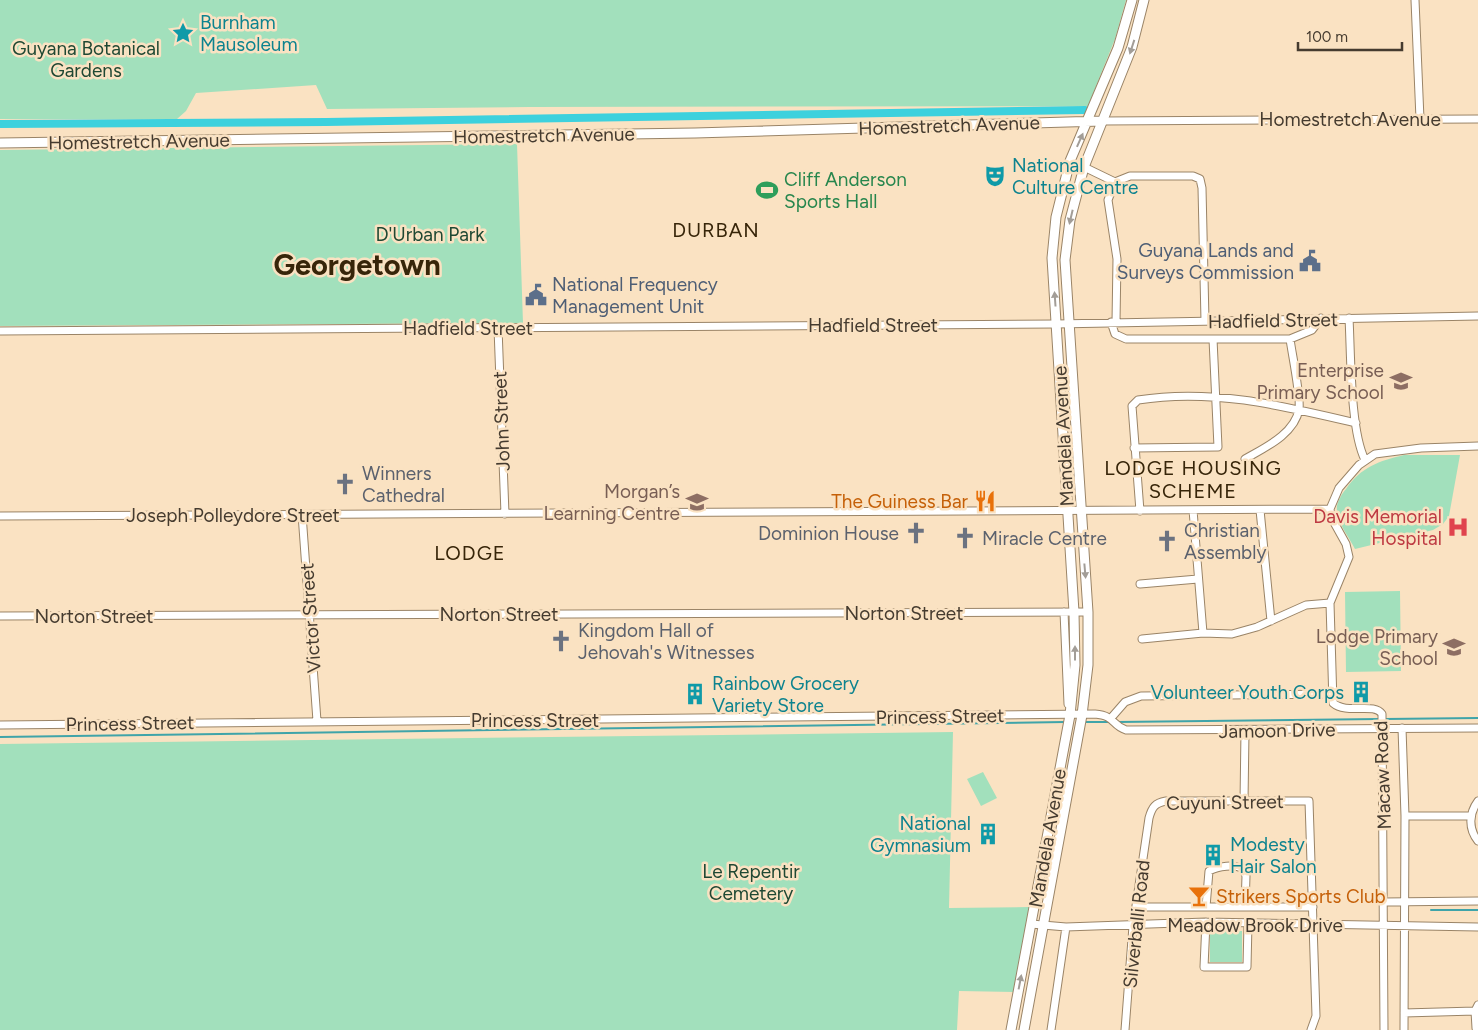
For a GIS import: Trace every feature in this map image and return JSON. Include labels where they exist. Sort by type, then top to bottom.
[{"type":"main road","name":"Mandela Avenue","points":[[1011,1030],[1069,718],[1075,665],[1074,612],[1052,258],[1056,217],[1070,161],[1118,48],[1132,0]]},
{"type":"main road","name":"Mandela Avenue","points":[[1024,1030],[1081,720],[1088,666],[1088,612],[1065,260],[1070,220],[1084,167],[1132,47],[1144,0]]},
{"type":"main road","name":"Homestretch Avenue","points":[[0,143],[686,133],[1102,121]]},
{"type":"street","points":[[1415,0],[1420,119]]},
{"type":"street","name":"Homestretch Avenue","points":[[1102,121],[1478,119]]},
{"type":"street","points":[[1084,167],[1115,182]]},
{"type":"street","points":[[1205,321],[1202,188],[1200,179],[1193,176],[1130,176],[1115,182],[1108,200],[1118,259],[1113,322],[1115,334],[1126,339],[1290,339],[1306,334],[1321,318]]},
{"type":"street","name":"Hadfield Street","points":[[0,331],[1056,324],[1478,316]]},
{"type":"street","points":[[1349,318],[1356,423],[1359,443],[1365,460]]},
{"type":"street","name":"John Street","points":[[498,328],[505,514]]},
{"type":"street","points":[[1245,458],[1283,434],[1293,423],[1299,410],[1290,339]]},
{"type":"street","points":[[1134,448],[1218,447],[1213,340]]},
{"type":"street","points":[[1140,511],[1132,406],[1135,401],[1216,395],[1299,410],[1356,423]]},
{"type":"street","points":[[1081,720],[1104,715],[1112,718],[1125,702],[1141,696],[1331,694],[1330,603],[1349,558],[1346,544],[1331,517],[1330,509],[1339,488],[1365,460],[1375,454],[1421,448],[1478,446]]},
{"type":"street","points":[[1080,511],[1330,509]]},
{"type":"street","points":[[1193,510],[1203,633]]},
{"type":"street","points":[[1260,510],[1271,621]]},
{"type":"street","name":"Joseph Polleydore Street","points":[[0,516],[1080,511]]},
{"type":"street","name":"Victor Street","points":[[302,514],[317,722]]},
{"type":"street","points":[[1140,584],[1198,579]]},
{"type":"street","points":[[1142,639],[1203,633],[1232,634],[1271,621],[1301,607],[1330,603]]},
{"type":"street","points":[[1064,612],[1069,718]]},
{"type":"street","name":"Norton Street","points":[[0,616],[1088,612]]},
{"type":"street","name":"Macaw Road","points":[[1331,694],[1333,703],[1339,708],[1374,709],[1382,714],[1384,1030]]},
{"type":"street","name":"Princess Street","points":[[0,725],[1069,718],[1081,720]]},
{"type":"street","name":"Jamoon Drive","points":[[1112,718],[1121,728],[1245,731],[1382,725],[1402,728],[1478,728]]},
{"type":"street","points":[[1402,728],[1405,902],[1404,1030]]},
{"type":"street","points":[[1244,802],[1245,731]]},
{"type":"street","name":"Cuyuni Street","points":[[1149,818],[1151,810],[1159,802],[1309,801],[1313,907]]},
{"type":"street","points":[[1478,801],[1471,816],[1473,832],[1478,841]]},
{"type":"street","points":[[1404,816],[1471,816]]},
{"type":"street","name":"Silverballi Road","points":[[1125,1030],[1133,926],[1149,818]]},
{"type":"street","points":[[1206,907],[1210,871],[1220,867],[1241,867],[1245,873],[1245,907]]},
{"type":"street","points":[[1384,902],[1478,901]]},
{"type":"street","points":[[1136,907],[1313,907],[1316,1016],[1311,1030]]},
{"type":"street","points":[[1206,922],[1204,967],[1247,967],[1248,923]]},
{"type":"street","name":"Meadow Brook Drive","points":[[1031,924],[1066,928],[1206,922],[1478,927]]},
{"type":"street","points":[[1051,1030],[1066,928]]},
{"type":"street","points":[[1404,1013],[1476,1008],[1476,1028]]},
{"type":"green space","name":"Guyana Botanical Gardens","points":[[0,0],[1126,0],[1115,39],[1088,106],[327,109],[316,85],[196,93],[186,111],[177,119],[0,119]]},
{"type":"green space","name":"D'Urban Park","points":[[517,144],[523,323],[0,326],[0,150]]},
{"type":"green space","points":[[1404,455],[1460,455],[1449,516],[1443,524],[1433,530],[1355,549],[1338,517],[1337,506],[1340,497],[1352,481],[1364,470],[1386,460]]},
{"type":"green space","points":[[1400,591],[1401,671],[1346,672],[1345,592]]},
{"type":"green space","name":"Le Repentir Cemetery","points":[[953,732],[949,908],[1030,907],[1014,992],[959,991],[957,1030],[0,1030],[0,744]]},
{"type":"green space","points":[[983,772],[997,798],[981,806],[967,779]]},
{"type":"green space","points":[[1210,931],[1242,931],[1242,962],[1210,962]]},
{"type":"waterway","points":[[0,124],[326,122],[1085,110]]},
{"type":"waterway","points":[[1385,719],[1478,718]]},
{"type":"waterway","points":[[1117,722],[1380,719]]},
{"type":"waterway","points":[[0,737],[1065,722]]},
{"type":"waterway","points":[[1085,722],[1110,722]]},
{"type":"waterway","points":[[1431,910],[1478,910]]},
{"type":"place","name":"Burnham Mausoleum","points":[[183,33]]},
{"type":"place","name":"National Culture Centre","points":[[995,176]]},
{"type":"place","name":"Cliff Anderson Sports Hall","points":[[767,190]]},
{"type":"place","name":"Guyana Lands and Surveys Commission","points":[[1310,261]]},
{"type":"place","name":"National Frequency Management Unit","points":[[536,295]]},
{"type":"place","name":"Enterprise Primary School","points":[[1401,381]]},
{"type":"place","name":"Winners Cathedral","points":[[345,484]]},
{"type":"place","name":"The Guiness Bar","points":[[985,501]]},
{"type":"place","name":"Morgan’s Learning Centre","points":[[697,502]]},
{"type":"place","name":"Davis Memorial Hospital","points":[[1458,527]]},
{"type":"place","name":"Dominion House","points":[[916,533]]},
{"type":"place","name":"Miracle Centre","points":[[965,538]]},
{"type":"place","name":"Christian Assembly","points":[[1167,541]]},
{"type":"place","name":"Kingdom Hall of Jehovah's Witnesses","points":[[561,641]]},
{"type":"place","name":"Lodge Primary School","points":[[1454,647]]},
{"type":"place","name":"Volunteer Youth Corps","points":[[1361,692]]},
{"type":"place","name":"Rainbow Grocery Variety Store","points":[[695,694]]},
{"type":"place","name":"National Gymnasium","points":[[988,834]]},
{"type":"place","name":"Modesty Hair Salon","points":[[1213,855]]},
{"type":"place","name":"Strikers Sports Club","points":[[1199,896]]},
{"type":"district","name":"DURBAN","points":[[716,230]]},
{"type":"district","name":"Georgetown","points":[[357,265]]},
{"type":"district","name":"LODGE HOUSING SCHEME","points":[[1193,480]]},
{"type":"district","name":"LODGE","points":[[470,553]]}]
